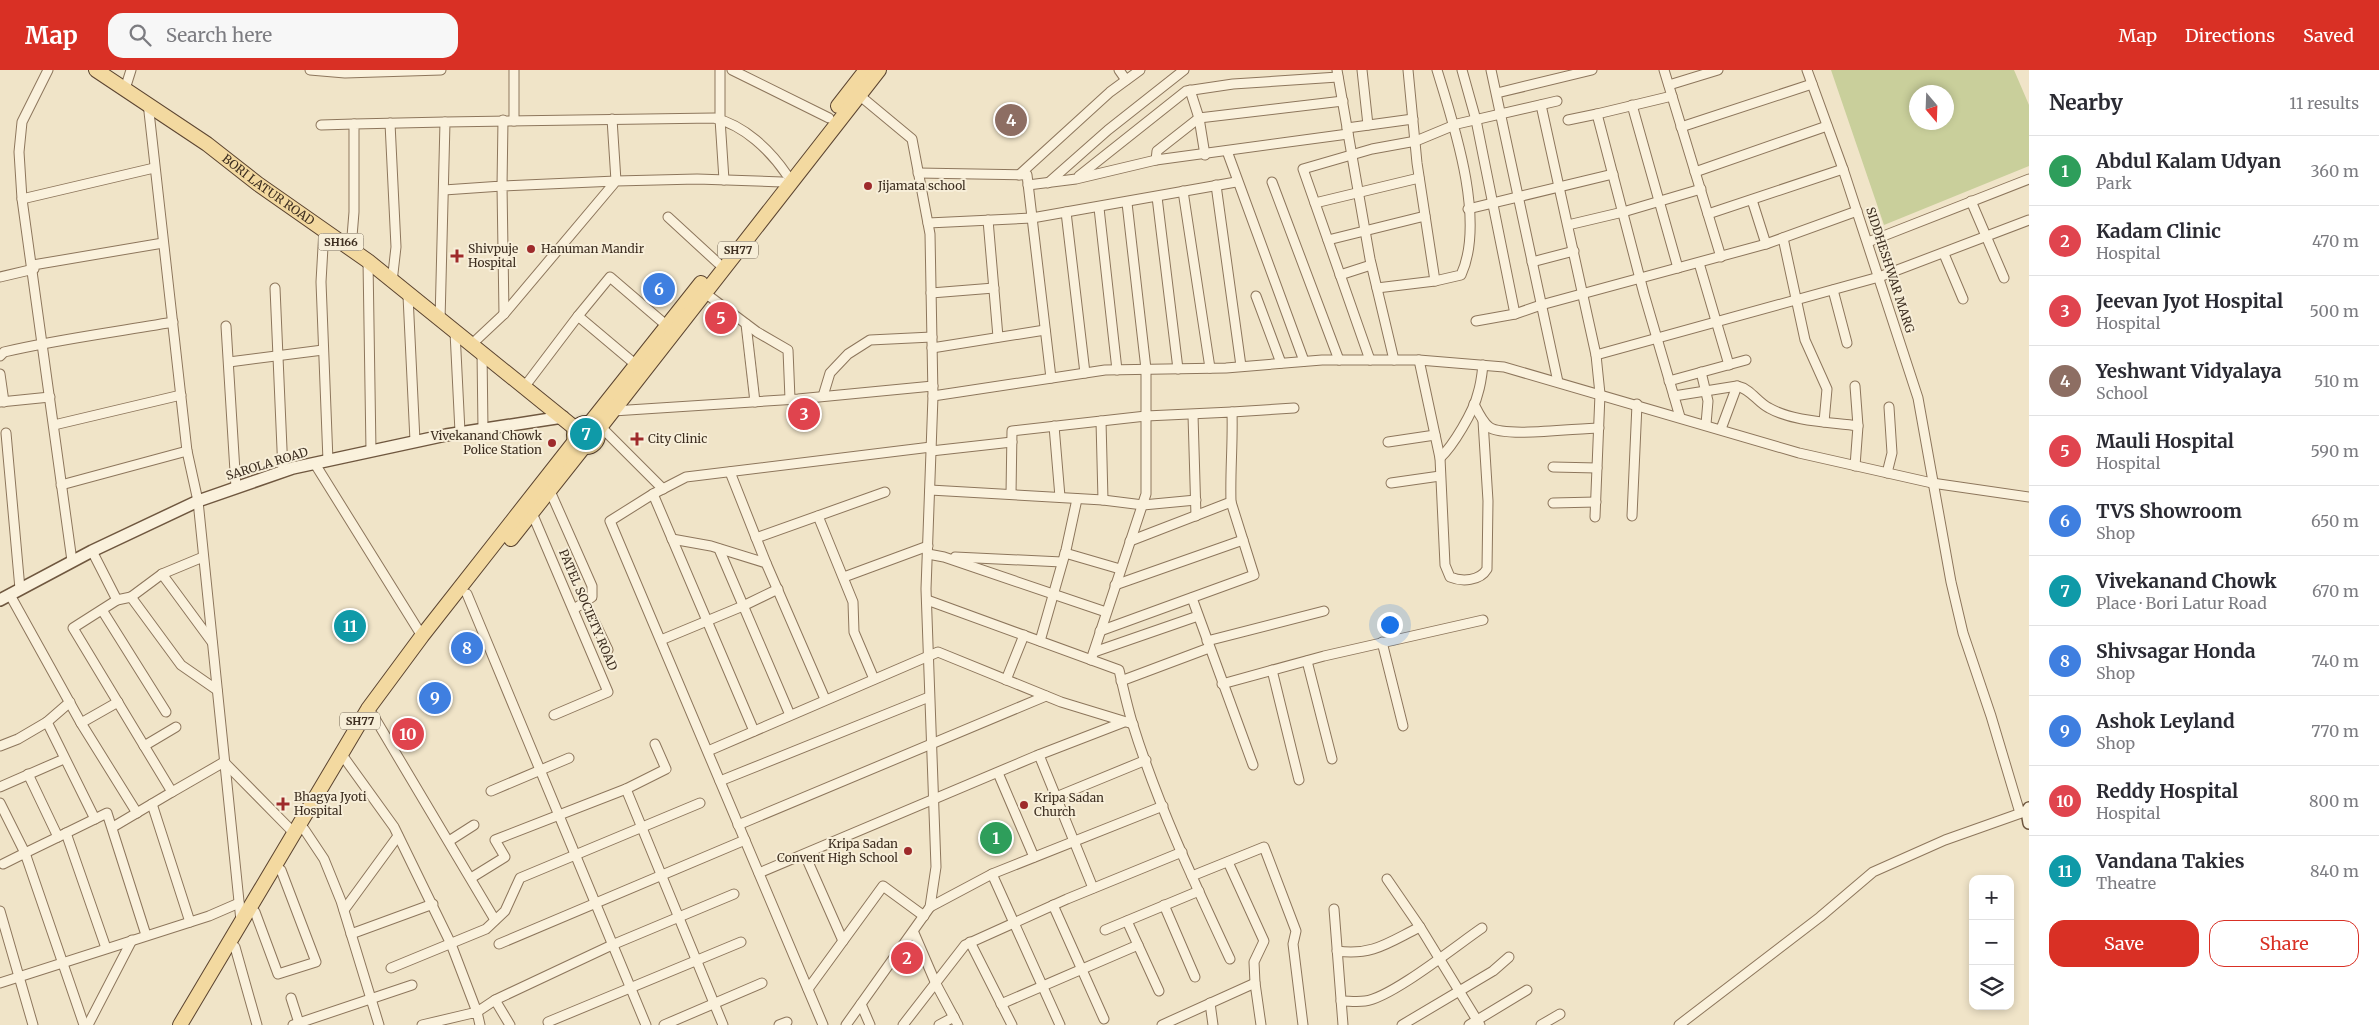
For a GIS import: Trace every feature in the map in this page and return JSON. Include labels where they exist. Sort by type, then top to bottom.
[{"type":"main road","name":"BORI LATUR ROAD","points":[[96,70],[148,103],[368,261],[408,296],[563,417],[578,439]]},
{"type":"main road","name":"SH77","points":[[578,439],[590,447],[596,443],[599,437],[596,427],[635,364],[718,263],[866,70]]},
{"type":"main road","name":"SH77","points":[[180,1025],[241,921],[373,715],[550,490],[578,439],[579,425],[596,427],[613,411],[879,70]]},
{"type":"main road","name":"SAROLA ROAD","points":[[10,595],[92,551],[198,501],[283,472],[460,432],[563,417]]},
{"type":"main road","name":"SH77","points":[[189,1025],[281,870],[299,831],[354,730],[422,636],[578,439]]},
{"type":"main road","points":[[2025,811],[2029,823]]},
{"type":"street","points":[[48,70],[22,122],[19,152],[22,199],[33,267],[72,561]]},
{"type":"street","points":[[125,89],[131,70]]},
{"type":"street","points":[[310,70],[345,72],[441,70]]},
{"type":"street","points":[[514,70],[514,121]]},
{"type":"street","points":[[720,70],[720,119],[724,180]]},
{"type":"street","points":[[732,70],[829,118]]},
{"type":"street","points":[[1119,70],[1126,80]]},
{"type":"street","points":[[1019,174],[1126,80],[1140,70]]},
{"type":"street","points":[[1047,183],[1108,130],[1184,70]]},
{"type":"street","points":[[1362,70],[1368,125]]},
{"type":"street","points":[[1408,70],[1419,178],[1435,281]]},
{"type":"street","points":[[1376,288],[1435,281],[1461,275],[1466,262],[1470,246],[1468,209],[1462,165],[1454,126],[1437,70]]},
{"type":"street","points":[[1462,70],[1476,120],[1515,314]]},
{"type":"street","points":[[1491,70],[1502,114],[1558,382]]},
{"type":"street","points":[[1497,93],[1588,70]]},
{"type":"street","points":[[1664,70],[1721,257]]},
{"type":"street","name":"SIDDHESHWAR MARG","points":[[1807,70],[1868,242],[1918,398],[1950,582],[1963,633],[2025,811]]},
{"type":"street","points":[[1669,86],[1714,71]]},
{"type":"street","points":[[1076,179],[1134,131],[1190,90],[1338,73],[1371,265],[1394,360]]},
{"type":"street","points":[[1682,127],[1812,84]]},
{"type":"street","points":[[1190,90],[1199,118],[1205,155]]},
{"type":"street","points":[[859,95],[912,139],[928,223],[933,396],[927,600],[936,868],[930,908]]},
{"type":"street","points":[[1568,120],[1672,96]]},
{"type":"street","points":[[1156,160],[1157,151],[1199,118],[1342,101]]},
{"type":"street","points":[[1370,360],[1303,169],[1372,149],[1416,141],[1454,126],[1476,120],[1557,101]]},
{"type":"street","points":[[148,103],[187,451],[198,501],[241,921]]},
{"type":"street","points":[[1541,105],[1596,355],[1600,394],[1595,517]]},
{"type":"street","points":[[1632,105],[1678,268]]},
{"type":"street","points":[[1597,114],[1640,278],[1680,417]]},
{"type":"street","points":[[483,429],[477,348],[616,181],[612,119]]},
{"type":"street","points":[[321,125],[503,120],[720,119],[730,121],[774,156],[784,178],[616,181],[444,190]]},
{"type":"street","points":[[1028,185],[1076,179],[1156,160],[1205,155],[1348,131],[1368,125],[1413,119]]},
{"type":"street","points":[[503,120],[504,314]]},
{"type":"street","points":[[440,321],[445,122]]},
{"type":"street","points":[[390,123],[396,247],[392,282]]},
{"type":"street","points":[[351,249],[354,212],[354,124]]},
{"type":"street","points":[[1696,172],[1828,126]]},
{"type":"street","points":[[1227,151],[1236,182],[1304,361]]},
{"type":"street","points":[[22,199],[154,168]]},
{"type":"street","points":[[1708,214],[1843,169]]},
{"type":"street","points":[[918,173],[1026,175],[1051,378]]},
{"type":"street","points":[[1468,209],[1613,174]]},
{"type":"street","points":[[1315,204],[1419,178]]},
{"type":"street","points":[[1868,242],[2029,178]]},
{"type":"street","points":[[928,223],[1032,218],[1099,208],[1236,182]]},
{"type":"street","points":[[1272,182],[1339,360]]},
{"type":"street","points":[[1216,185],[1241,366]]},
{"type":"street","points":[[1568,225],[1660,202],[1701,189]]},
{"type":"street","points":[[1183,191],[1210,368]]},
{"type":"street","points":[[1157,197],[1178,369]]},
{"type":"street","points":[[1752,200],[1766,244]]},
{"type":"street","points":[[1971,202],[2004,278]]},
{"type":"street","points":[[1092,656],[1146,494],[1146,369],[1127,203]]},
{"type":"street","points":[[1099,208],[1117,370]]},
{"type":"street","points":[[1476,321],[1515,314],[1583,293],[1721,257],[1766,244],[1857,211]]},
{"type":"street","points":[[1066,212],[1085,373]]},
{"type":"street","points":[[1328,240],[1425,216]]},
{"type":"street","points":[[668,218],[718,263]]},
{"type":"street","points":[[988,220],[998,337]]},
{"type":"street","points":[[1596,355],[1879,278],[2029,220]]},
{"type":"street","points":[[324,229],[321,264],[328,461]]},
{"type":"street","points":[[1783,238],[1805,340],[1826,389],[1824,422]]},
{"type":"street","points":[[0,277],[33,267],[163,243]]},
{"type":"street","points":[[1532,262],[1574,251]]},
{"type":"street","points":[[1944,254],[1962,299]]},
{"type":"street","points":[[368,261],[371,451]]},
{"type":"street","points":[[1699,262],[1729,365]]},
{"type":"street","points":[[1340,275],[1371,265]]},
{"type":"street","points":[[525,386],[610,277],[666,325]]},
{"type":"street","points":[[275,288],[283,472]]},
{"type":"street","points":[[931,293],[994,288]]},
{"type":"street","points":[[1833,290],[1847,343]]},
{"type":"street","points":[[705,292],[746,324],[788,350],[790,399]]},
{"type":"street","points":[[408,296],[415,441]]},
{"type":"street","points":[[1256,296],[1281,363]]},
{"type":"street","points":[[578,316],[635,364]]},
{"type":"street","points":[[0,356],[4,352],[42,343],[89,337],[173,322]]},
{"type":"street","points":[[746,324],[754,402]]},
{"type":"street","points":[[226,326],[236,488]]},
{"type":"street","points":[[932,348],[1045,330]]},
{"type":"street","points":[[455,332],[460,432]]},
{"type":"street","points":[[823,396],[830,373],[848,354],[870,340],[932,337]]},
{"type":"street","points":[[228,362],[323,350]]},
{"type":"street","points":[[933,396],[1085,373],[1117,370],[1210,368],[1339,360],[1419,360],[1483,365],[1504,367],[1637,404],[1799,453],[1932,483],[2029,497]]},
{"type":"street","points":[[1419,360],[1440,458],[1446,570],[1450,577],[1455,579],[1478,578],[1487,569],[1488,501],[1483,421],[1474,404]]},
{"type":"street","points":[[1669,381],[1746,360]]},
{"type":"street","points":[[1440,458],[1452,443],[1474,404],[1478,394],[1483,365]]},
{"type":"street","points":[[1701,372],[1708,401],[1706,424]]},
{"type":"street","points":[[0,375],[2,402],[50,396]]},
{"type":"street","points":[[613,411],[754,402],[933,386]]},
{"type":"street","points":[[1721,429],[1737,386]]},
{"type":"street","points":[[1674,396],[1737,386],[1750,392],[1769,408],[1799,418],[1858,426]]},
{"type":"street","points":[[1855,386],[1858,426],[1856,466]]},
{"type":"street","points":[[54,425],[181,395]]},
{"type":"street","points":[[1632,516],[1637,404]]},
{"type":"street","points":[[1887,473],[1892,452],[1889,407]]},
{"type":"street","points":[[1011,494],[1012,431],[1146,416],[1193,415],[1294,408]]},
{"type":"street","points":[[1100,631],[1254,576],[1231,502],[1232,412]]},
{"type":"street","points":[[1193,415],[1196,516]]},
{"type":"street","points":[[1101,421],[1103,500]]},
{"type":"street","points":[[1483,421],[1495,430],[1506,432],[1598,428]]},
{"type":"street","points":[[1054,426],[1060,497]]},
{"type":"street","points":[[596,427],[663,488]]},
{"type":"street","points":[[6,433],[10,595],[81,723],[137,813]]},
{"type":"street","points":[[1388,442],[1435,435]]},
{"type":"street","points":[[823,1025],[610,521],[663,488],[686,477],[931,449],[1012,442]]},
{"type":"street","points":[[61,485],[187,451]]},
{"type":"street","points":[[315,464],[422,636]]},
{"type":"street","points":[[1553,467],[1597,468]]},
{"type":"street","points":[[730,472],[766,563],[826,699]]},
{"type":"street","points":[[1392,482],[1440,476]]},
{"type":"street","points":[[550,490],[592,586],[592,597],[574,609]]},
{"type":"street","points":[[930,490],[1103,500],[1143,505],[1196,500]]},
{"type":"street","points":[[756,538],[885,492]]},
{"type":"street","points":[[653,494],[754,731]]},
{"type":"street","points":[[1040,640],[1064,558],[1077,499]]},
{"type":"street","points":[[1130,541],[1231,502]]},
{"type":"street","points":[[1553,503],[1596,502]]},
{"type":"street","name":"PATEL SOCIETY ROAD","points":[[532,513],[608,692],[554,715]]},
{"type":"street","points":[[818,516],[844,577],[854,609],[853,627],[855,639],[874,679]]},
{"type":"street","points":[[672,539],[719,549],[766,563]]},
{"type":"street","points":[[1115,585],[1243,540]]},
{"type":"street","points":[[719,549],[790,715]]},
{"type":"street","points":[[844,577],[928,550],[1106,612]]},
{"type":"street","points":[[92,551],[117,600]]},
{"type":"street","points":[[172,792],[73,628],[117,600],[131,597],[162,574],[203,557]]},
{"type":"street","points":[[944,557],[1064,558],[1120,569]]},
{"type":"street","points":[[162,574],[212,642]]},
{"type":"street","points":[[661,640],[743,606],[778,589]]},
{"type":"street","points":[[467,594],[646,1025]]},
{"type":"street","points":[[131,597],[181,665],[217,690]]},
{"type":"street","points":[[1192,598],[1253,765]]},
{"type":"street","points":[[927,600],[1024,635],[1092,656],[1119,670],[1129,723],[1146,760],[1192,876],[1230,959]]},
{"type":"street","points":[[585,602],[608,650]]},
{"type":"street","points":[[102,610],[166,712]]},
{"type":"street","points":[[1121,680],[1208,645],[1324,611]]},
{"type":"street","points":[[1092,656],[1198,616]]},
{"type":"street","points":[[1222,684],[1382,642],[1483,620]]},
{"type":"street","points":[[1006,680],[1024,635]]},
{"type":"street","points":[[1382,642],[1403,726]]},
{"type":"street","points":[[708,751],[938,652],[1046,696],[1129,723]]},
{"type":"street","points":[[1307,661],[1332,759]]},
{"type":"street","points":[[1272,670],[1299,780]]},
{"type":"street","points":[[738,825],[1046,696]]},
{"type":"street","points":[[720,782],[929,697]]},
{"type":"street","points":[[0,746],[18,739],[47,722],[70,702]]},
{"type":"street","points":[[81,723],[118,702]]},
{"type":"street","points":[[373,715],[495,920]]},
{"type":"street","points":[[47,722],[95,820]]},
{"type":"street","points":[[759,873],[1039,755],[1129,723]]},
{"type":"street","points":[[144,746],[176,727]]},
{"type":"street","points":[[471,878],[504,857],[495,840],[626,788],[666,769],[655,744]]},
{"type":"street","points":[[1039,755],[1093,888]]},
{"type":"street","points":[[491,791],[569,758]]},
{"type":"street","points":[[0,787],[64,759]]},
{"type":"street","points":[[345,759],[398,836],[451,944],[477,1012],[480,1025]]},
{"type":"street","points":[[1056,797],[1146,760]]},
{"type":"street","points":[[224,762],[299,831],[324,859],[344,910],[379,1025]]},
{"type":"street","points":[[113,827],[224,762]]},
{"type":"street","points":[[998,773],[1034,857]]},
{"type":"street","points":[[28,774],[62,835],[106,948]]},
{"type":"street","points":[[626,788],[723,1025]]},
{"type":"street","points":[[0,803],[25,853],[84,1025]]},
{"type":"street","points":[[392,968],[486,928],[505,911],[520,878],[700,803]]},
{"type":"street","points":[[152,804],[190,922]]},
{"type":"street","points":[[846,1025],[914,933],[930,908],[992,874],[1163,806]]},
{"type":"street","points":[[1679,1025],[1820,917],[1872,872],[1945,840],[2025,811]]},
{"type":"street","points":[[3,864],[107,813],[146,936]]},
{"type":"street","points":[[449,841],[474,825]]},
{"type":"street","points":[[344,910],[398,836]]},
{"type":"street","points":[[498,944],[745,840]]},
{"type":"street","points":[[1192,876],[1264,847],[1296,931],[1293,944],[1304,1025]]},
{"type":"street","points":[[903,1025],[965,944],[1093,888],[1182,852]]},
{"type":"street","points":[[805,855],[843,941]]},
{"type":"street","points":[[1228,862],[1264,941],[1254,962],[1261,1025]]},
{"type":"street","points":[[255,912],[278,974],[316,962],[281,870]]},
{"type":"street","points":[[992,874],[1060,1025]]},
{"type":"street","points":[[1387,879],[1460,990],[1476,1023],[1526,990]]},
{"type":"street","points":[[808,989],[884,886],[924,916]]},
{"type":"street","points":[[1105,930],[1199,891]]},
{"type":"street","points":[[426,1024],[477,1012],[495,1000],[612,945],[734,894]]},
{"type":"street","points":[[0,983],[190,922],[239,903]]},
{"type":"street","points":[[351,934],[432,904]]},
{"type":"street","points":[[1054,905],[1104,1019]]},
{"type":"street","points":[[1164,905],[1195,977]]},
{"type":"street","points":[[1334,909],[1343,1025]]},
{"type":"street","points":[[0,911],[33,1025]]},
{"type":"street","points":[[1127,921],[1158,991]]},
{"type":"street","points":[[1337,951],[1353,954],[1370,952],[1420,927]]},
{"type":"street","points":[[1341,1000],[1364,1002],[1374,999],[1410,978],[1482,928]]},
{"type":"street","points":[[914,933],[936,984],[956,1021],[939,1025]]},
{"type":"street","points":[[88,1025],[132,940]]},
{"type":"street","points":[[548,1022],[630,986],[741,942]]},
{"type":"street","points":[[970,942],[1012,1025]]},
{"type":"street","points":[[1002,1004],[1138,945]]},
{"type":"street","points":[[235,947],[257,1025]]},
{"type":"street","points":[[1402,1025],[1493,971],[1509,956]]},
{"type":"street","points":[[664,1025],[762,983]]},
{"type":"street","points":[[1165,1024],[1255,983]]},
{"type":"street","points":[[291,998],[296,1024],[412,985]]},
{"type":"street","points":[[495,1000],[510,1025]]},
{"type":"street","points":[[1210,1003],[1213,1025]]},
{"type":"street","points":[[861,1004],[870,1025]]},
{"type":"street","points":[[1541,1025],[1560,1014]]},
{"type":"green space","points":[[1831,70],[2014,70],[2029,105],[2029,166],[1884,225]]},
{"type":"place","name":"Yeshwant Vidyalaya","points":[[1011,120]]},
{"type":"place","name":"Jijamata school","points":[[868,186]]},
{"type":"place","name":"Hanuman Mandir","points":[[531,249]]},
{"type":"place","name":"Shivpuje Hospital","points":[[457,256]]},
{"type":"place","name":"TVS Showroom","points":[[659,289]]},
{"type":"place","name":"Mauli Hospital","points":[[721,318]]},
{"type":"place","name":"Jeevan Jyot Hospital","points":[[804,414]]},
{"type":"place","name":"Vivekanand Chowk","points":[[586,434]]},
{"type":"place","name":"City Clinic","points":[[637,439]]},
{"type":"place","name":"Vivekanand Chowk Police Station","points":[[552,443]]},
{"type":"place","name":"Vandana Takies","points":[[350,626]]},
{"type":"place","name":"Shivsagar Honda","points":[[467,648]]},
{"type":"place","name":"Ashok Leyland","points":[[435,698]]},
{"type":"place","name":"Reddy Hospital","points":[[408,734]]},
{"type":"place","name":"Bhagya Jyoti Hospital","points":[[283,804]]},
{"type":"place","name":"Kripa Sadan Church","points":[[1024,805]]},
{"type":"place","name":"Abdul Kalam Udyan","points":[[996,838]]},
{"type":"place","name":"Kripa Sadan Convent High School","points":[[908,851]]},
{"type":"place","name":"Kadam Clinic","points":[[907,958]]}]
